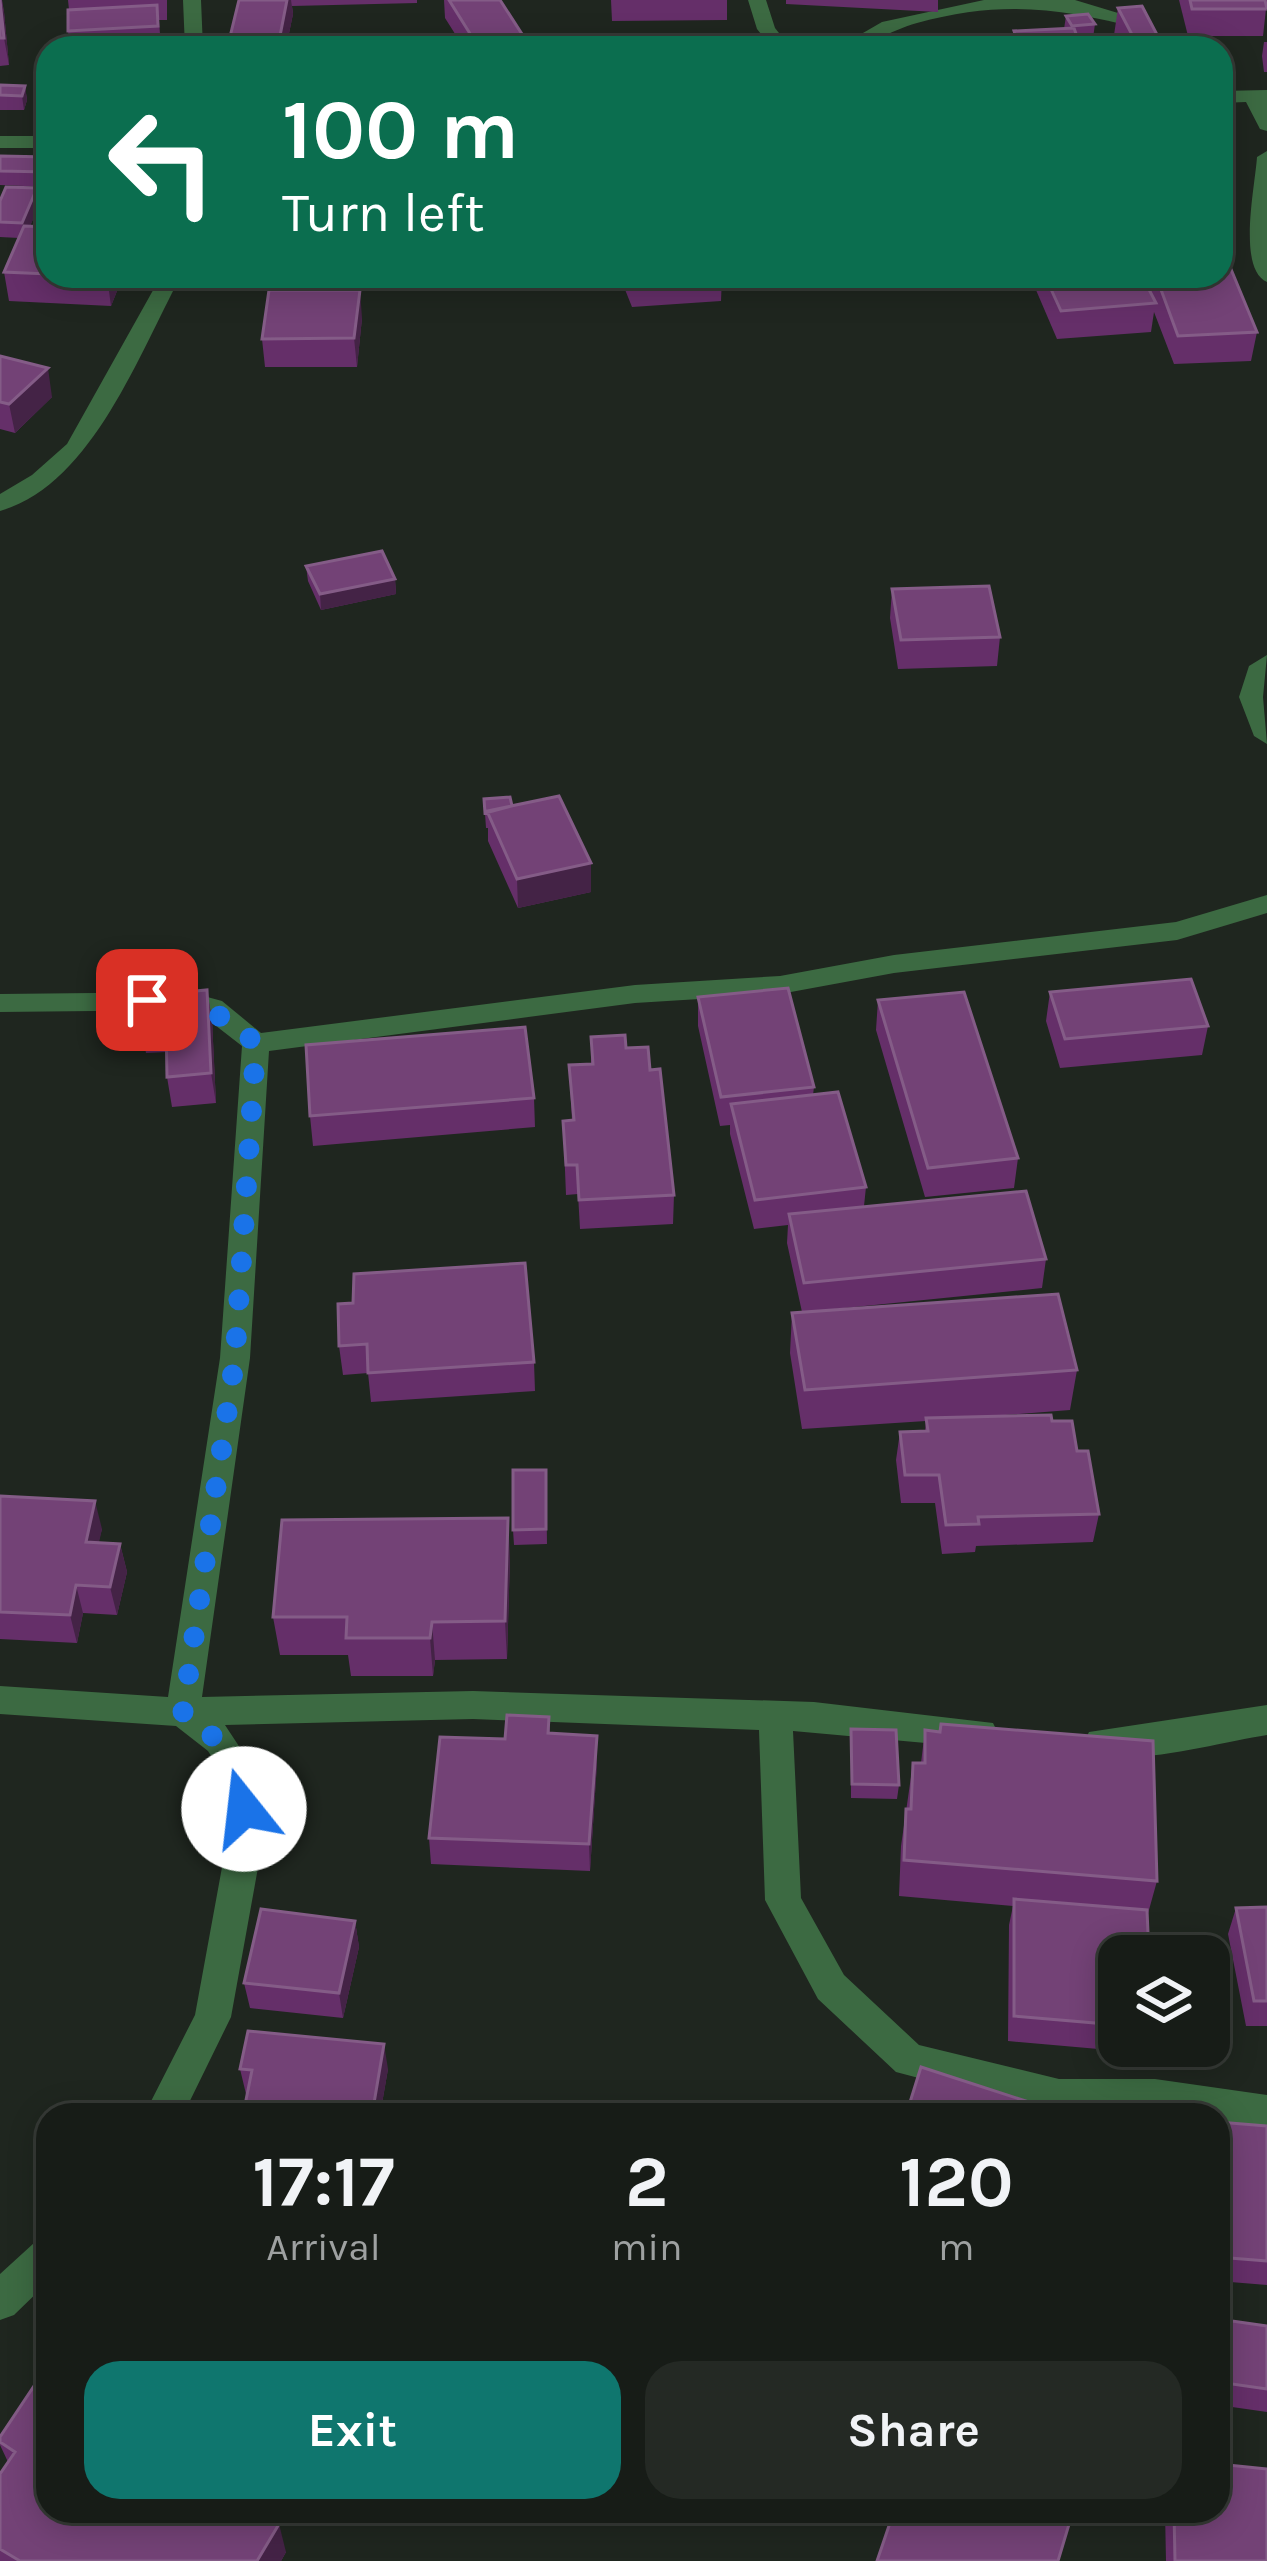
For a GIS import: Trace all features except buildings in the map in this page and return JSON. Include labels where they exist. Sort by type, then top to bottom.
[{"type":"street","points":[[192,0],[194,36]]},
{"type":"street","points":[[757,0],[772,36]]},
{"type":"street","points":[[861,36],[986,6],[1051,2],[1146,29],[1133,0]]},
{"type":"street","points":[[1260,96],[1267,125]]},
{"type":"street","points":[[0,142],[36,142]]},
{"type":"street","points":[[1267,158],[1259,214],[1259,254],[1267,276]]},
{"type":"street","points":[[0,505],[40,480],[76,448],[164,288]]},
{"type":"street","points":[[1265,731],[1251,697],[1261,666],[1267,662]]},
{"type":"street","points":[[0,1003],[189,1001],[212,1008],[256,1043],[635,994],[781,985],[894,964],[1177,931],[1267,904]]},
{"type":"street","points":[[183,1712],[235,1358],[256,1043]]},
{"type":"street","points":[[0,1700],[183,1712],[473,1705],[775,1715],[1021,1737]]},
{"type":"street","points":[[169,2103],[213,2017],[245,1840],[243,1778],[220,1742],[183,1712]]},
{"type":"street","points":[[775,1715],[783,1900],[831,1987],[909,2060],[1059,2097],[1155,2097],[1197,2103]]},
{"type":"street","points":[[1067,1742],[1130,1742],[1267,1720]]},
{"type":"street","points":[[1230,2108],[1267,2113]]},
{"type":"street","points":[[0,2302],[36,2268]]},
{"type":"route","points":[[147,1000],[189,1001],[212,1008],[256,1043],[235,1358],[183,1712],[220,1742],[243,1778],[244,1809]]}]
